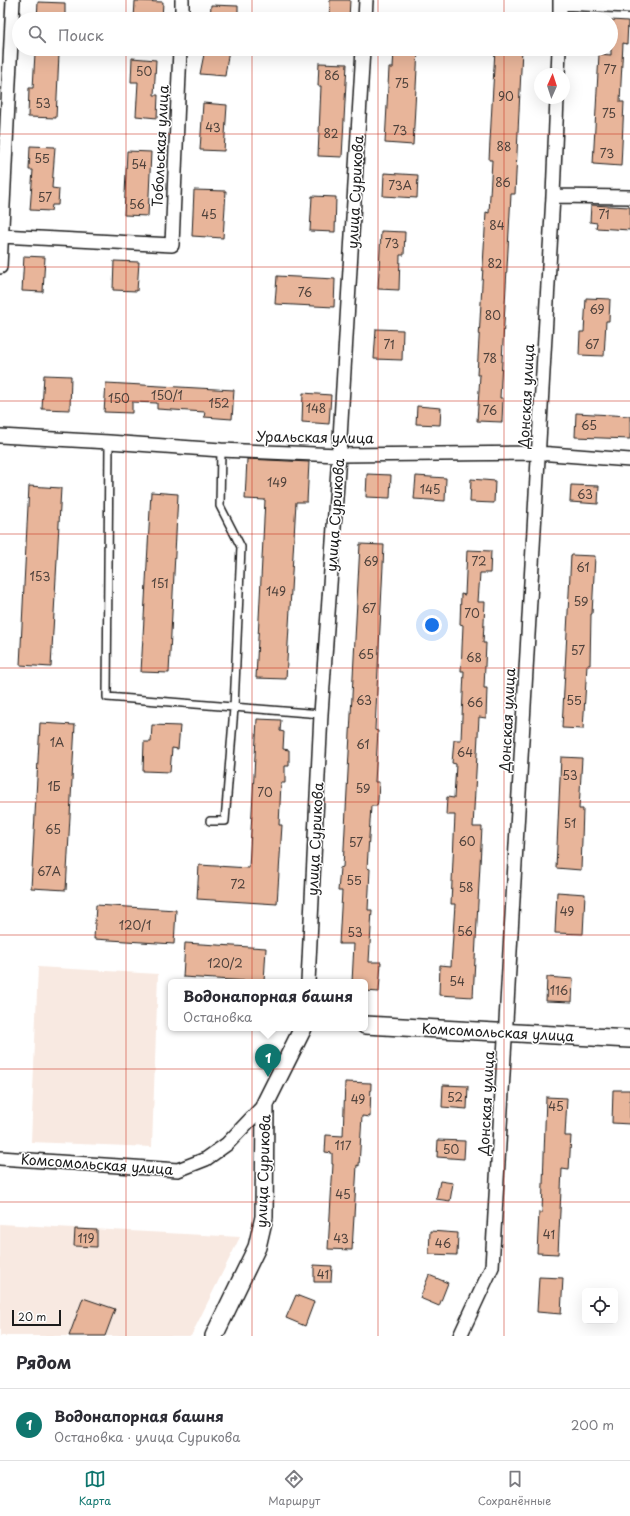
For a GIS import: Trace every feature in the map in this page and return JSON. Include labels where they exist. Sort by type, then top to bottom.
[{"type":"street","points":[[12,12],[13,0]]},
{"type":"street","points":[[182,0],[182,12]]},
{"type":"street","points":[[365,12],[366,0]]},
{"type":"street","points":[[560,12],[560,1],[630,6]]},
{"type":"street","points":[[0,267],[12,20]]},
{"type":"street","name":"Тобольская улица","points":[[1,236],[172,245],[180,56]]},
{"type":"street","name":"улица Сурикова","points":[[308,979],[321,714],[339,455],[363,56]]},
{"type":"street","points":[[558,68],[559,56]]},
{"type":"street","name":"Донская улица","points":[[460,1336],[492,1267],[553,196],[557,104]]},
{"type":"street","points":[[553,196],[630,197]]},
{"type":"street","name":"Уральская улица","points":[[0,436],[220,450],[339,455],[538,453],[630,460]]},
{"type":"street","name":"Комсомольская улица","points":[[368,1025],[630,1039]]},
{"type":"street","name":"улица Сурикова","points":[[214,1336],[257,1247],[264,1218],[265,1104],[302,1031]]},
{"type":"street","name":"Комсомольская улица","points":[[0,1158],[178,1170],[206,1160],[227,1144],[265,1104]]},
{"type":"lane","points":[[108,442],[107,697],[321,714]]},
{"type":"lane","points":[[210,821],[225,821],[234,708],[241,547],[220,506],[220,450]]},
{"type":"shaded area","points":[[38,967],[158,974],[152,1147],[31,1142]]},
{"type":"shaded area","points":[[0,1224],[240,1237],[191,1336],[0,1336]]},
{"type":"building","points":[[330,0],[350,0],[349,12],[329,12]]},
{"type":"building","points":[[135,1],[163,2],[162,12],[134,12]]},
{"type":"building","points":[[38,2],[65,3],[65,12],[37,12]]},
{"type":"building","points":[[211,5],[238,6],[238,12],[210,12]]},
{"type":"building","points":[[618,20],[628,21],[627,44],[623,43],[620,102],[624,102],[621,166],[593,164],[599,56],[618,56]]},
{"type":"building","points":[[35,56],[59,56],[56,118],[28,117],[29,88],[33,88]]},
{"type":"building","points":[[204,56],[228,56],[225,76],[200,74]]},
{"type":"building","points":[[394,56],[418,56],[413,145],[385,143],[389,68],[393,68]]},
{"type":"building","points":[[495,56],[522,56],[515,194],[511,194],[500,398],[503,398],[502,422],[477,421],[480,375],[477,375],[486,212],[489,213],[492,160],[489,160]]},
{"type":"building","points":[[132,58],[156,60],[154,95],[158,95],[157,118],[136,116],[138,82],[131,82]]},
{"type":"building","points":[[319,63],[347,64],[342,157],[318,156],[321,86],[318,86]]},
{"type":"building","points":[[203,103],[227,105],[224,151],[200,150]]},
{"type":"building","points":[[30,146],[55,147],[52,188],[59,189],[58,205],[52,205],[51,211],[30,210],[33,170],[29,170]]},
{"type":"building","points":[[127,151],[151,152],[148,216],[124,215]]},
{"type":"building","points":[[384,173],[418,175],[417,198],[383,196]]},
{"type":"building","points":[[194,190],[226,191],[223,238],[192,236]]},
{"type":"building","points":[[312,196],[336,197],[335,232],[310,231]]},
{"type":"building","points":[[591,205],[630,207],[630,230],[596,228],[597,223],[590,222]]},
{"type":"building","points":[[381,231],[405,232],[404,255],[400,255],[399,290],[378,289]]},
{"type":"building","points":[[24,256],[45,257],[43,292],[22,291]]},
{"type":"building","points":[[114,261],[139,262],[137,291],[113,290]]},
{"type":"building","points":[[277,276],[335,279],[334,307],[275,304]]},
{"type":"building","points":[[586,298],[610,299],[609,321],[606,321],[604,356],[579,355],[580,332],[584,332]]},
{"type":"building","points":[[376,329],[403,330],[402,360],[374,359]]},
{"type":"building","points":[[44,375],[71,376],[70,410],[42,409]]},
{"type":"building","points":[[106,383],[234,390],[232,419],[204,417],[205,412],[157,409],[157,403],[132,402],[132,413],[104,412]]},
{"type":"building","points":[[303,393],[331,395],[329,424],[302,422]]},
{"type":"building","points":[[417,406],[441,408],[440,425],[416,424]]},
{"type":"building","points":[[576,413],[630,416],[630,439],[575,437]]},
{"type":"building","points":[[247,459],[309,462],[307,502],[296,502],[286,679],[256,678],[265,500],[245,499]]},
{"type":"building","points":[[367,474],[391,475],[390,498],[366,497]]},
{"type":"building","points":[[416,476],[446,478],[445,501],[414,499]]},
{"type":"building","points":[[471,479],[495,481],[494,503],[470,502]]},
{"type":"building","points":[[571,485],[599,486],[598,504],[570,502]]},
{"type":"building","points":[[29,486],[61,488],[51,667],[20,665]]},
{"type":"building","points":[[151,492],[178,494],[169,673],[141,672]]},
{"type":"building","points":[[360,544],[384,545],[375,730],[378,731],[375,782],[379,782],[377,806],[371,806],[367,868],[370,869],[368,910],[372,910],[369,962],[381,962],[379,992],[368,991],[368,979],[352,979],[354,944],[339,944],[342,891],[338,891],[340,868],[343,867]]},
{"type":"building","points":[[467,550],[491,551],[490,573],[480,573],[478,602],[485,602],[483,643],[486,643],[484,688],[487,688],[486,718],[479,717],[473,827],[482,827],[473,997],[439,995],[440,965],[451,966],[455,904],[451,904],[455,815],[446,815],[447,797],[454,798],[456,764],[452,763],[454,740],[461,740],[464,671],[461,671],[463,625],[460,624],[461,594],[465,595]]},
{"type":"building","points":[[571,555],[595,556],[591,614],[590,665],[587,665],[583,729],[562,728]]},
{"type":"building","points":[[257,719],[281,720],[280,731],[284,732],[283,749],[289,750],[289,766],[285,766],[285,783],[281,783],[279,825],[282,825],[277,904],[197,899],[199,865],[249,868]]},
{"type":"building","points":[[40,723],[75,725],[66,890],[31,888]]},
{"type":"building","points":[[152,725],[180,726],[178,749],[172,748],[170,772],[143,771],[144,742],[151,742]]},
{"type":"building","points":[[561,757],[582,758],[579,809],[583,809],[581,870],[556,868]]},
{"type":"building","points":[[557,892],[585,894],[583,934],[555,933]]},
{"type":"building","points":[[96,905],[176,910],[174,944],[94,939]]},
{"type":"building","points":[[185,943],[266,948],[264,979],[215,979],[183,977]]},
{"type":"building","points":[[547,977],[573,979],[572,1002],[546,1001]]},
{"type":"building","points":[[345,1082],[371,1083],[370,1117],[362,1116],[359,1166],[357,1165],[352,1250],[328,1249],[333,1164],[332,1153],[325,1152],[326,1135],[343,1136]]},
{"type":"building","points":[[443,1085],[468,1086],[467,1109],[442,1107]]},
{"type":"building","points":[[613,1090],[630,1090],[630,1124],[612,1123]]},
{"type":"building","points":[[546,1097],[567,1098],[565,1136],[571,1136],[569,1170],[562,1169],[558,1254],[537,1253],[539,1212],[542,1213]]},
{"type":"building","points":[[438,1140],[465,1141],[464,1159],[437,1157]]},
{"type":"building","points":[[440,1181],[453,1183],[450,1201],[436,1199]]},
{"type":"building","points":[[75,1229],[97,1230],[97,1247],[74,1246]]},
{"type":"building","points":[[430,1231],[458,1233],[457,1255],[429,1254]]},
{"type":"building","points":[[314,1265],[332,1266],[331,1282],[314,1282]]},
{"type":"building","points":[[429,1275],[448,1283],[439,1306],[420,1298]]},
{"type":"building","points":[[539,1277],[563,1278],[561,1314],[537,1312]]},
{"type":"building","points":[[296,1295],[314,1302],[305,1326],[286,1318]]},
{"type":"building","points":[[83,1298],[115,1309],[105,1336],[69,1336]]},
{"type":"place","name":"Водонапорная башня","points":[[268,1077]]}]
